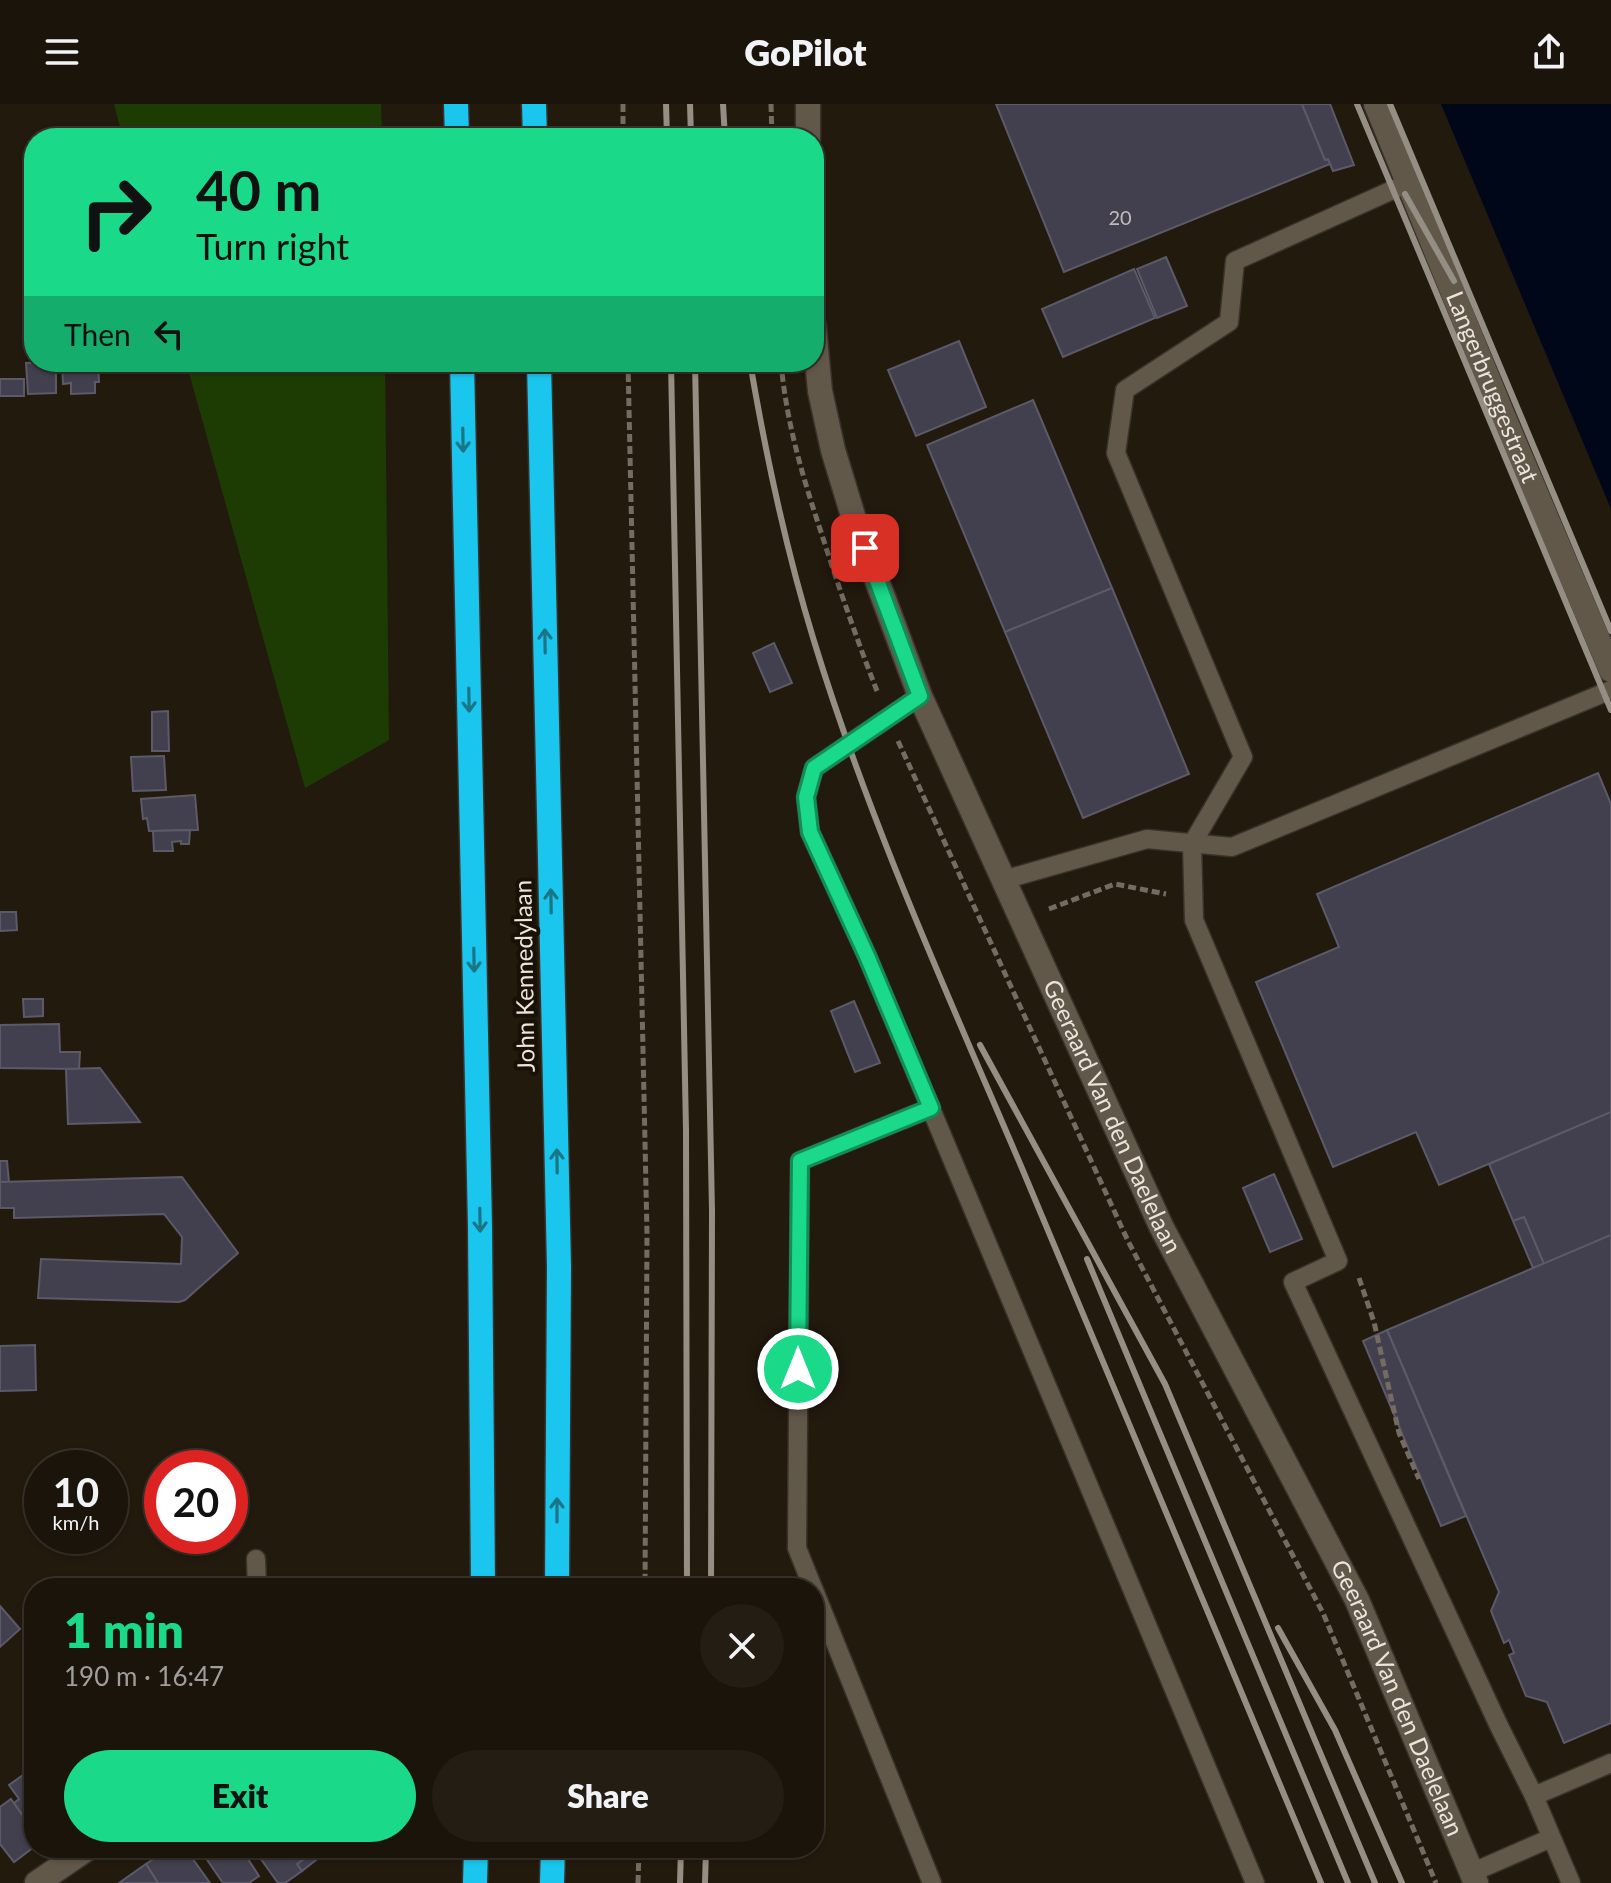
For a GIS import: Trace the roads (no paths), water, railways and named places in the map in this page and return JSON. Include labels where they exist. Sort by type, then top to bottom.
[{"type":"highway","points":[[456,104],[457,128]]},
{"type":"highway","points":[[534,104],[535,128]]},
{"type":"highway","name":"John Kennedylaan","points":[[462,372],[480,1227],[483,1578]]},
{"type":"highway","name":"John Kennedylaan","points":[[539,372],[559,1267],[557,1578]]},
{"type":"highway","points":[[475,1883],[476,1858]]},
{"type":"highway","points":[[552,1883],[553,1858]]},
{"type":"street","points":[[808,104],[808,128]]},
{"type":"street","name":"Langerbruggestraat","points":[[1376,104],[1611,670]]},
{"type":"street","name":"Geeraard Van den Daelelaan","points":[[818,372],[833,450],[854,519],[920,696],[1161,1226],[1357,1600],[1474,1878]]},
{"type":"street","points":[[37,1883],[73,1858]]},
{"type":"lane","points":[[1408,183],[1235,261],[1229,322],[1125,390],[1116,453],[1243,757],[1192,844],[1194,920],[1338,1261],[1293,1282],[1534,1796],[1571,1883]]},
{"type":"lane","points":[[1003,880],[1147,839],[1232,847],[1611,690]]},
{"type":"lane","points":[[920,696],[814,768],[806,797],[810,832],[867,956],[1255,1883]]},
{"type":"lane","points":[[809,1578],[797,1548],[800,1161],[931,1108]]},
{"type":"lane","points":[[256,1559],[257,1578]]},
{"type":"lane","points":[[824,1614],[932,1883]]},
{"type":"lane","points":[[1534,1796],[1611,1763]]},
{"type":"lane","points":[[1474,1878],[1551,1838]]},
{"type":"water","points":[[1441,104],[1611,104],[1611,509]]},
{"type":"railway","points":[[666,104],[667,128]]},
{"type":"railway","points":[[690,104],[691,128]]},
{"type":"railway","points":[[723,104],[724,128]]},
{"type":"railway","points":[[1357,104],[1611,710]]},
{"type":"railway","points":[[1390,104],[1611,631]]},
{"type":"railway","points":[[1405,194],[1454,281]]},
{"type":"railway","points":[[671,372],[686,1130],[687,1578]]},
{"type":"railway","points":[[695,372],[712,1211],[711,1578]]},
{"type":"railway","points":[[752,372],[794,572],[859,775],[937,971],[1321,1883]]},
{"type":"railway","points":[[980,1045],[1165,1384],[1375,1883]]},
{"type":"railway","points":[[1087,1259],[1348,1883]]},
{"type":"railway","points":[[1278,1628],[1335,1730],[1402,1883]]},
{"type":"railway","points":[[680,1883],[681,1858]]},
{"type":"railway","points":[[705,1883],[706,1858]]}]
